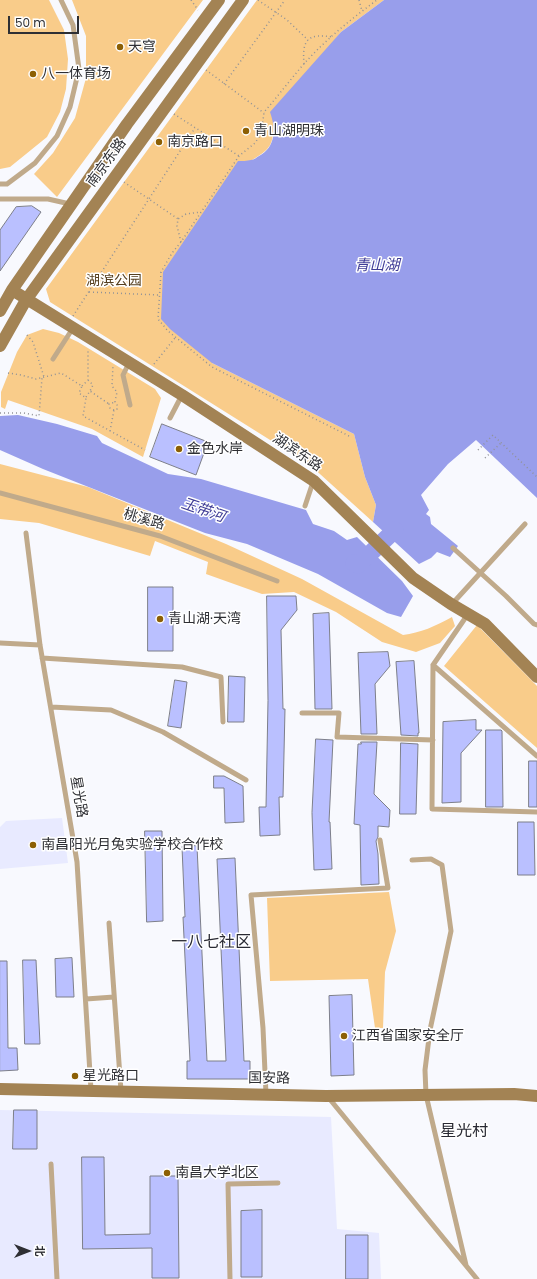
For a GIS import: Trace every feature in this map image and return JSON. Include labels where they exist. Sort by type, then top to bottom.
[{"type":"street","name":"南京东路","points":[[0,311],[12,290],[127,124],[218,0]]},
{"type":"street","name":"南京东路","points":[[0,346],[26,300],[243,0]]},
{"type":"street","name":"湖滨东路","points":[[12,290],[182,395],[314,481],[413,578],[451,604],[485,624],[537,677]]},
{"type":"street","name":"国安路","points":[[0,1089],[326,1096],[514,1094],[537,1096]]},
{"type":"lane","points":[[0,184],[7,184],[35,163],[57,136],[70,107],[79,69],[73,25],[62,0]]},
{"type":"lane","points":[[0,199],[48,199],[71,205]]},
{"type":"lane","points":[[53,359],[70,327]]},
{"type":"lane","points":[[129,363],[123,375],[130,405]]},
{"type":"lane","points":[[170,418],[182,395]]},
{"type":"lane","points":[[304,506],[314,481]]},
{"type":"lane","name":"桃溪路","points":[[0,493],[160,536],[277,581]]},
{"type":"lane","points":[[451,604],[525,524]]},
{"type":"lane","name":"星光路","points":[[26,533],[42,658],[77,862],[91,1091]]},
{"type":"lane","points":[[453,548],[506,596],[534,624],[537,625]]},
{"type":"lane","points":[[468,614],[433,664],[432,809],[537,812]]},
{"type":"lane","points":[[0,643],[40,645]]},
{"type":"lane","points":[[42,658],[182,667],[221,677],[223,722]]},
{"type":"lane","points":[[433,664],[537,756]]},
{"type":"lane","points":[[51,707],[111,710],[163,732],[246,780]]},
{"type":"lane","points":[[302,713],[339,713],[337,737],[432,740]]},
{"type":"lane","points":[[266,1094],[263,1028],[251,895],[388,888],[380,840]]},
{"type":"lane","points":[[412,860],[431,859],[442,865],[451,931],[430,1030],[425,1070],[426,1095],[466,1265]]},
{"type":"lane","points":[[109,923],[121,1091]]},
{"type":"lane","points":[[86,999],[114,997]]},
{"type":"lane","points":[[326,1096],[477,1279]]},
{"type":"lane","points":[[51,1164],[57,1279]]},
{"type":"lane","points":[[230,1279],[228,1184],[278,1183]]},
{"type":"path","points":[[258,0],[287,20],[308,40]]},
{"type":"path","points":[[224,84],[285,0]]},
{"type":"path","points":[[359,0],[362,11]]},
{"type":"path","points":[[349,436],[212,367],[175,338],[158,319],[159,295],[161,272],[172,253],[202,212],[239,156],[255,143],[261,134],[264,113],[304,64],[362,11],[377,0]]},
{"type":"path","points":[[304,64],[303,46],[308,40],[322,35],[333,37]]},
{"type":"path","points":[[206,70],[264,113]]},
{"type":"path","points":[[174,114],[239,156]]},
{"type":"path","points":[[70,327],[89,292],[196,128]]},
{"type":"path","points":[[124,182],[178,219]]},
{"type":"path","points":[[181,242],[177,226],[178,219],[186,214],[202,212]]},
{"type":"path","points":[[89,292],[159,295]]},
{"type":"path","points":[[0,413],[24,413],[39,416],[43,377],[33,342],[27,335]]},
{"type":"path","points":[[146,373],[175,338]]},
{"type":"path","points":[[88,348],[88,380],[93,386],[86,398],[83,416],[145,450]]},
{"type":"path","points":[[110,431],[114,410],[117,409],[115,402],[117,392],[112,386],[113,363]]},
{"type":"path","points":[[8,373],[36,379],[61,373],[82,386]]},
{"type":"path","points":[[86,398],[79,393],[82,386],[88,380]]},
{"type":"path","points":[[90,391],[109,404],[110,408],[114,410]]},
{"type":"path","points":[[109,404],[115,402]]},
{"type":"path","points":[[478,450],[493,435],[537,477]]},
{"type":"path","points":[[485,458],[501,443]]},
{"type":"shaded area","name":"南昌阳光月兔实验学校合作校","points":[[62,818],[68,863],[0,869],[0,827],[6,821]]},
{"type":"shaded area","name":"南昌大学北区","points":[[0,1110],[331,1117],[337,1229],[379,1233],[381,1279],[0,1279]]},
{"type":"green space","name":"八一体育场","points":[[0,0],[49,0],[64,30],[68,59],[66,89],[60,112],[47,137],[10,167],[0,169]]},
{"type":"green space","points":[[72,0],[203,0],[57,197],[34,174],[53,153],[75,118],[86,78],[86,36]]},
{"type":"green space","name":"湖滨公园","points":[[257,0],[384,0],[341,32],[273,122],[273,136],[270,145],[263,153],[252,160],[212,363],[354,434],[365,477],[376,505],[373,522],[310,465],[50,302],[46,289]]},
{"type":"green space","points":[[43,329],[59,333],[78,342],[155,389],[161,398],[143,457],[92,429],[8,400],[5,409],[1,407],[1,392],[17,352],[27,335]]},
{"type":"green space","points":[[0,464],[88,487],[226,544],[302,579],[403,635],[428,629],[452,617],[455,626],[440,643],[416,652],[382,642],[336,612],[294,592],[262,594],[206,574],[208,562],[155,541],[150,556],[39,523],[0,519]]},
{"type":"green space","points":[[477,625],[537,686],[537,748],[444,666]]},
{"type":"green space","points":[[389,892],[396,931],[385,972],[383,1028],[375,1028],[368,979],[270,981],[267,898]]},
{"type":"water","name":"青山湖","points":[[384,0],[537,0],[537,498],[476,440],[448,464],[421,495],[429,510],[426,514],[430,517],[431,524],[458,546],[450,557],[437,552],[431,558],[419,564],[373,522],[376,505],[365,477],[354,434],[212,363],[170,329],[161,319],[163,272],[238,161],[253,160],[269,148],[272,143],[274,131],[270,112],[341,32]]},
{"type":"water","points":[[18,415],[57,424],[97,436],[102,443],[168,474],[201,479],[306,510],[313,524],[334,531],[347,540],[357,537],[402,581],[413,596],[401,617],[387,613],[318,574],[247,544],[205,533],[43,469],[0,450],[0,416]]},
{"type":"building","points":[[32,206],[41,212],[0,271],[0,230],[16,207]]},
{"type":"building","name":"金色水岸","points":[[162,424],[208,442],[196,475],[150,457]]},
{"type":"building","name":"青山湖·天湾","points":[[148,587],[173,587],[173,651],[148,651]]},
{"type":"building","points":[[267,596],[296,596],[297,610],[281,630],[283,709],[285,709],[283,797],[279,797],[280,835],[260,836],[259,807],[266,807],[268,701]]},
{"type":"building","points":[[329,613],[332,709],[315,709],[313,614]]},
{"type":"building","points":[[388,652],[390,666],[375,684],[377,734],[361,734],[358,653]]},
{"type":"building","points":[[414,661],[419,733],[418,736],[401,735],[396,662]]},
{"type":"building","points":[[229,676],[245,677],[244,722],[228,722]]},
{"type":"building","points":[[175,680],[187,682],[181,728],[168,726]]},
{"type":"building","points":[[476,720],[476,730],[482,730],[461,753],[461,802],[442,803],[443,722]]},
{"type":"building","points":[[486,730],[502,731],[503,807],[486,807]]},
{"type":"building","points":[[316,739],[333,740],[329,822],[332,869],[314,870],[312,813]]},
{"type":"building","points":[[361,742],[377,742],[374,794],[390,810],[389,827],[378,826],[378,837],[376,841],[379,884],[361,885],[360,825],[354,824],[358,744],[361,744]]},
{"type":"building","points":[[401,743],[418,744],[416,814],[400,814]]},
{"type":"building","points":[[529,761],[537,761],[537,807],[529,807]]},
{"type":"building","points":[[214,776],[224,776],[243,786],[244,822],[225,823],[224,788],[214,788]]},
{"type":"building","points":[[518,822],[534,822],[535,875],[518,875]]},
{"type":"building","points":[[145,831],[162,831],[163,921],[147,922]]},
{"type":"building","points":[[197,846],[207,1061],[226,1061],[217,859],[235,858],[244,1061],[250,1061],[250,1079],[187,1079],[187,1061],[190,1061],[183,917],[185,917],[182,847]]},
{"type":"building","points":[[72,958],[74,997],[56,997],[55,959]]},
{"type":"building","points":[[23,960],[36,960],[40,1044],[25,1044]]},
{"type":"building","points":[[0,961],[7,961],[8,1048],[17,1048],[18,1070],[0,1071]]},
{"type":"building","name":"江西省国家安全厅","points":[[352,995],[354,1075],[331,1076],[329,996]]},
{"type":"building","points":[[14,1110],[37,1110],[37,1149],[13,1149]]},
{"type":"building","points":[[82,1157],[104,1157],[105,1235],[150,1234],[150,1176],[178,1176],[179,1278],[152,1278],[152,1248],[83,1249]]},
{"type":"building","points":[[262,1210],[262,1277],[241,1277],[241,1211]]},
{"type":"building","points":[[346,1235],[368,1235],[368,1279],[346,1279]]},
{"type":"waterway","name":"玉带河","points":[[354,563],[358,565],[395,530]]},
{"type":"place","name":"天穹","points":[[120,47]]},
{"type":"place","name":"八一体育场","points":[[33,74]]},
{"type":"place","name":"青山湖明珠","points":[[246,131]]},
{"type":"place","name":"南京路口","points":[[159,142]]},
{"type":"place","name":"金色水岸","points":[[179,449]]},
{"type":"place","name":"青山湖·天湾","points":[[160,619]]},
{"type":"place","name":"南昌阳光月兔实验学校合作校","points":[[33,845]]},
{"type":"place","name":"江西省国家安全厅","points":[[344,1036]]},
{"type":"place","name":"星光路口","points":[[75,1076]]},
{"type":"place","name":"南昌大学北区","points":[[167,1173]]},
{"type":"district","name":"一八七社区","points":[[211,943]]},
{"type":"district","name":"星光村","points":[[464,1132]]}]
